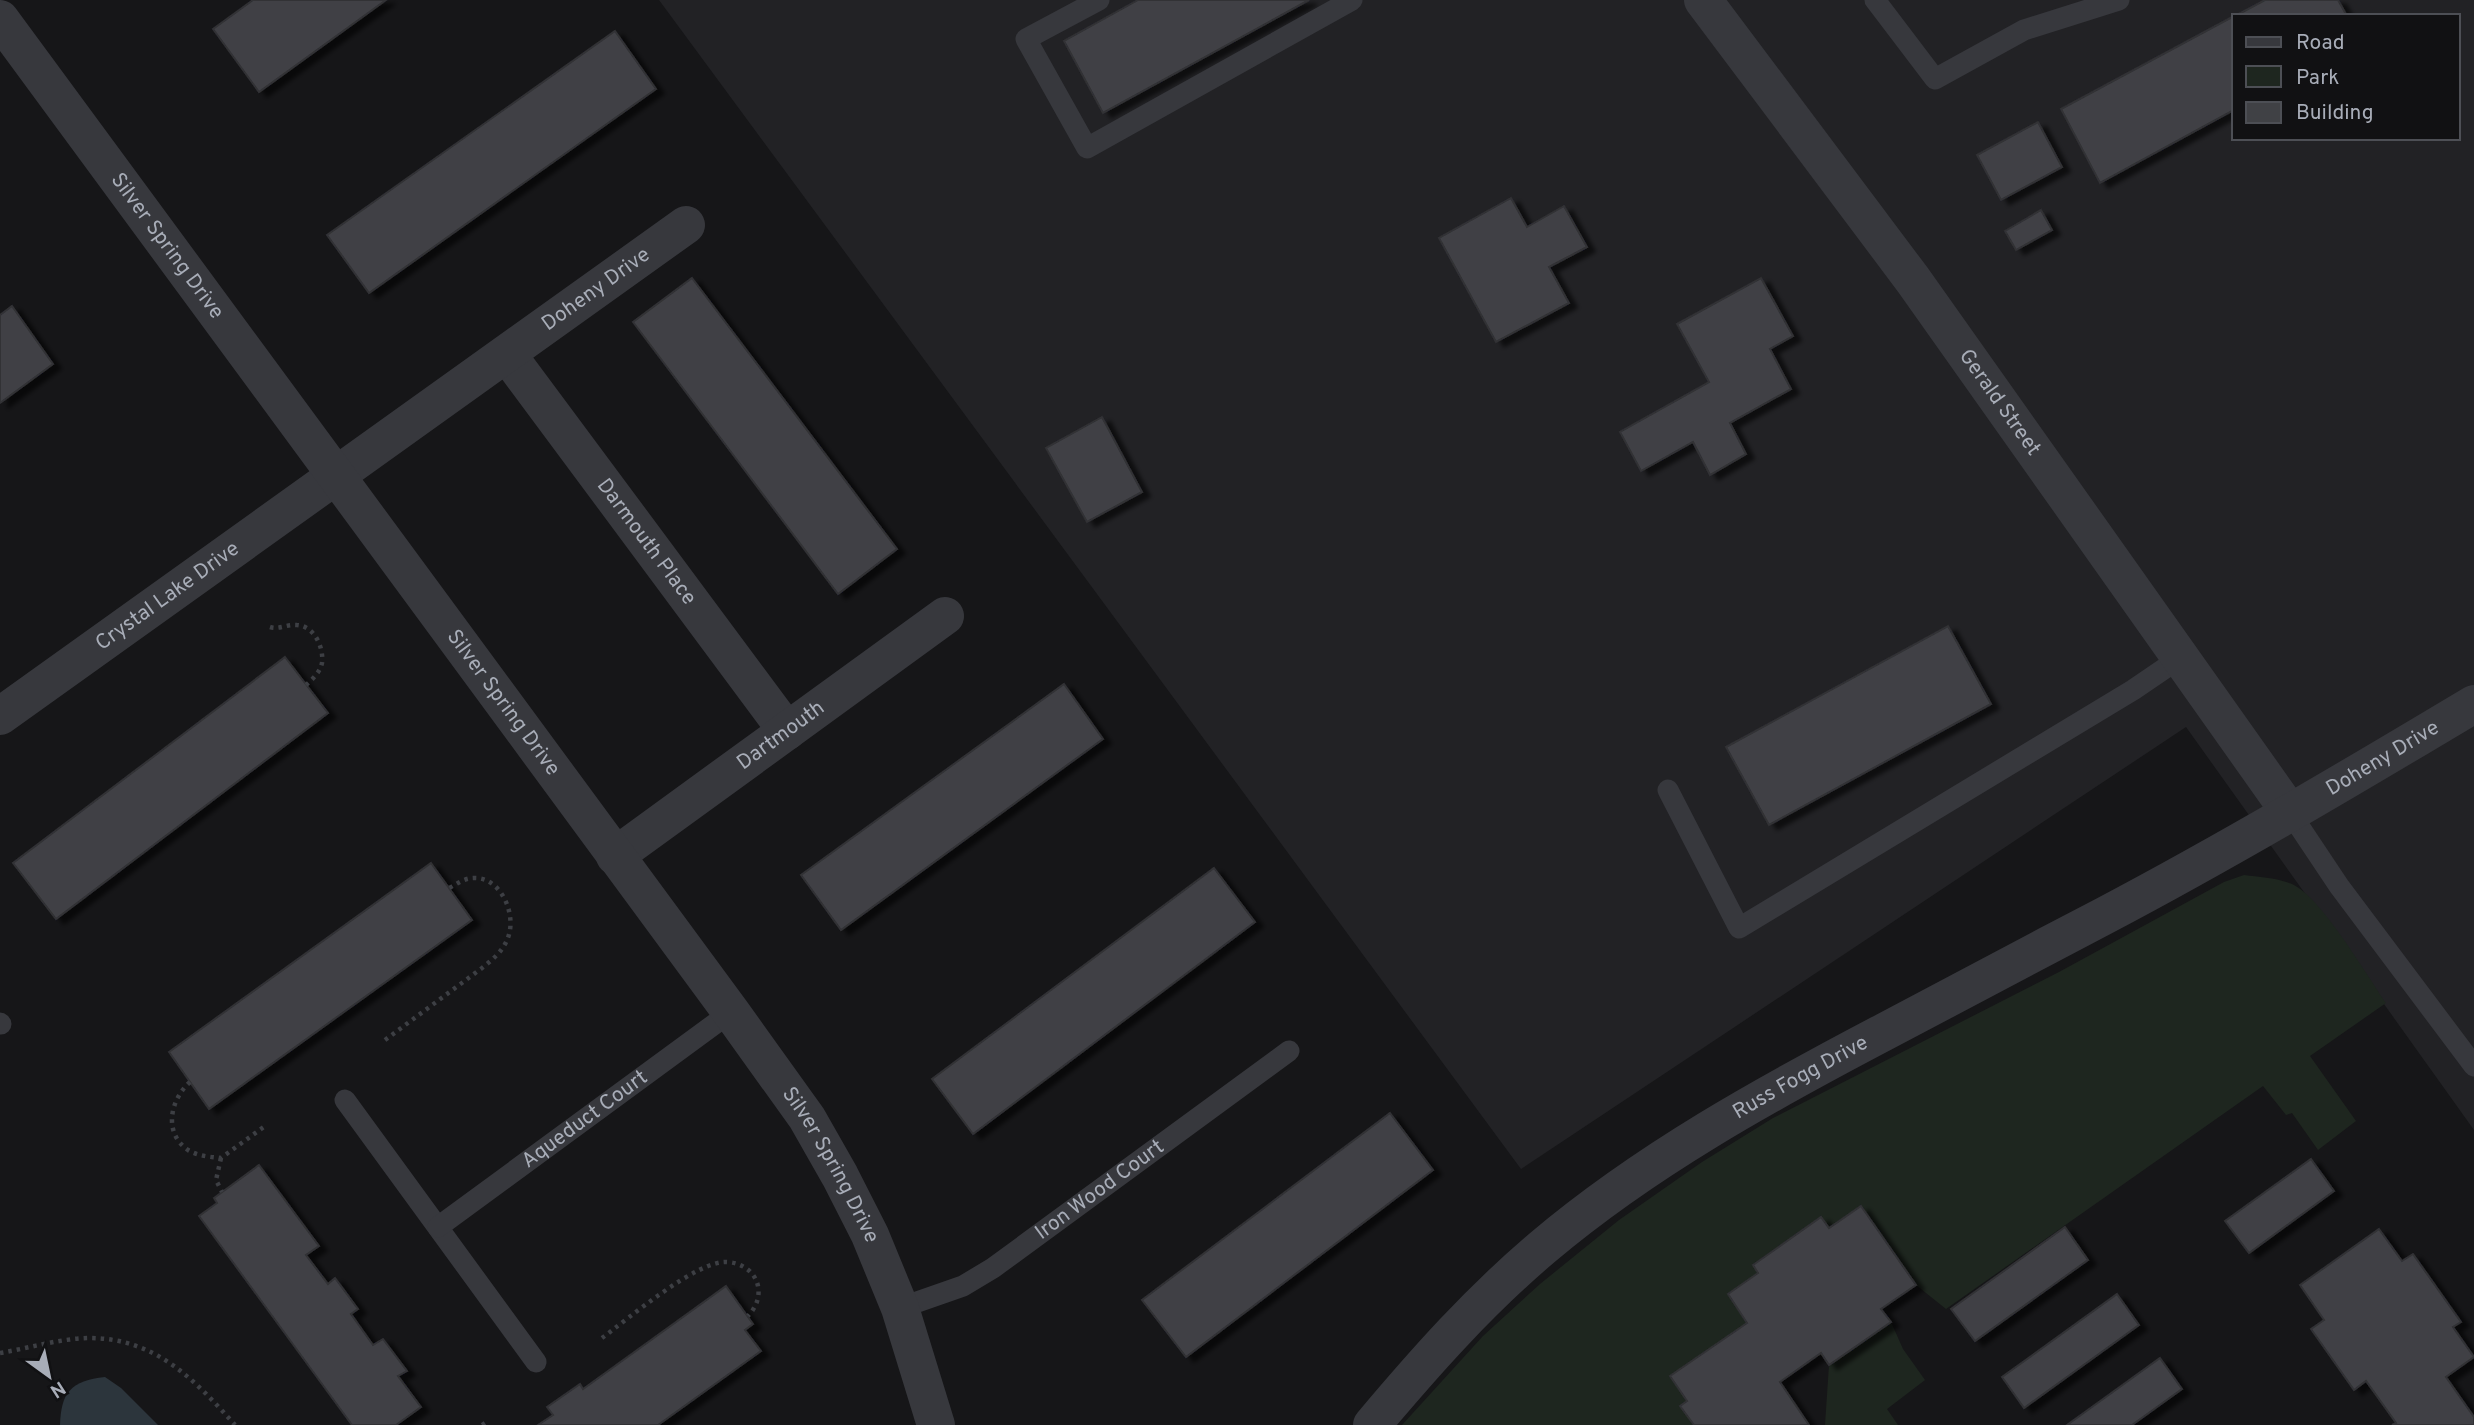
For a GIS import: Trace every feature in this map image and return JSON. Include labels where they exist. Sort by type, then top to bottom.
[{"type":"street","name":"Gerald Street","points":[[1703,0],[1913,280],[2289,811]]},
{"type":"street","name":"Silver Spring Drive","points":[[0,19],[807,1118],[841,1176],[870,1235],[900,1308],[936,1425]]},
{"type":"street","name":"Doheny Drive","points":[[508,354],[686,225]]},
{"type":"street","points":[[336,477],[508,354]]},
{"type":"street","name":"Darmouth Place","points":[[508,354],[787,731]]},
{"type":"street","name":"Crystal Lake Drive","points":[[0,716],[336,477]]},
{"type":"street","name":"Dartmouth","points":[[615,856],[945,615]]},
{"type":"street","name":"Doheny Drive","points":[[2289,811],[2474,704]]},
{"type":"street","name":"Russ Fogg Drive","points":[[1372,1425],[1434,1351],[1494,1290],[1544,1246],[1608,1196],[1681,1146],[1797,1078],[2163,884],[2289,811]]},
{"type":"lane","points":[[1099,0],[1026,39],[1087,148],[1352,0]]},
{"type":"lane","points":[[1875,0],[1935,79],[2024,30],[2119,0]]},
{"type":"lane","points":[[1668,790],[1739,928],[2133,690],[2180,658]]},
{"type":"lane","points":[[2289,811],[2339,886],[2474,1066]]},
{"type":"lane","name":"Aqueduct Court","points":[[438,1227],[731,1012]]},
{"type":"lane","name":"Iron Wood Court","points":[[900,1308],[963,1286],[993,1268],[1289,1051]]},
{"type":"lane","points":[[345,1100],[536,1362]]},
{"type":"path","points":[[270,627],[298,625],[309,629],[315,636],[320,645],[322,663],[314,678],[306,685]]},
{"type":"path","points":[[385,1040],[482,968],[495,957],[507,940],[512,920],[510,908],[500,893],[481,879],[474,878],[449,888]]},
{"type":"path","points":[[190,1082],[173,1105],[172,1125],[175,1134],[189,1150],[199,1155],[221,1158]]},
{"type":"path","points":[[222,1192],[216,1180],[221,1158],[265,1126]]},
{"type":"path","points":[[602,1338],[695,1272],[717,1263],[738,1264],[753,1273],[758,1281],[759,1296],[748,1316]]},
{"type":"path","points":[[0,1353],[90,1338],[143,1346],[176,1367],[235,1425]]},
{"type":"shaded area","points":[[659,0],[2474,0],[2474,1130],[2186,727],[1521,1169]]},
{"type":"shaded area","points":[[105,1377],[121,1388],[158,1425],[60,1425],[63,1404],[70,1390],[84,1382]]},
{"type":"green space","points":[[2244,875],[2286,882],[2304,892],[2329,920],[2386,1003],[2310,1056],[2356,1121],[2318,1150],[2292,1113],[2286,1115],[2263,1086],[1946,1309],[1916,1285],[1862,1206],[1829,1228],[1820,1217],[1753,1264],[1758,1273],[1728,1294],[1747,1323],[1670,1376],[1687,1401],[1680,1406],[1694,1425],[1402,1425],[1483,1336],[1540,1284],[1619,1220],[1702,1162],[1773,1118],[2059,972],[2224,882]]},
{"type":"green space","points":[[1891,1322],[1903,1349],[1925,1380],[1887,1409],[1898,1425],[1825,1425],[1829,1365]]},
{"type":"building","points":[[253,0],[386,0],[259,92],[213,29]]},
{"type":"building","points":[[1138,0],[1309,0],[1103,113],[1064,41]]},
{"type":"building","points":[[2265,0],[2338,0],[2346,14],[2239,14]]},
{"type":"building","points":[[2232,17],[2232,111],[2100,183],[2061,109]]},
{"type":"building","points":[[615,31],[656,89],[369,293],[327,235]]},
{"type":"building","points":[[2038,122],[2062,167],[2001,200],[1977,155]]},
{"type":"building","points":[[1511,198],[1527,227],[1564,206],[1587,247],[1549,267],[1569,303],[1496,342],[1439,238]]},
{"type":"building","points":[[2041,210],[2052,230],[2016,250],[2005,231]]},
{"type":"building","points":[[692,278],[897,549],[838,594],[633,322]]},
{"type":"building","points":[[1761,278],[1793,336],[1770,349],[1791,389],[1730,423],[1746,454],[1710,475],[1693,442],[1641,471],[1620,432],[1709,382],[1677,324]]},
{"type":"building","points":[[12,306],[53,364],[0,403],[0,315]]},
{"type":"building","points":[[1102,417],[1142,492],[1087,522],[1046,448]]},
{"type":"building","points":[[1948,626],[1991,704],[1769,825],[1726,747]]},
{"type":"building","points":[[285,657],[328,713],[56,919],[13,863]]},
{"type":"building","points":[[1064,684],[1103,739],[841,930],[801,875]]},
{"type":"building","points":[[431,863],[472,920],[209,1109],[169,1052]]},
{"type":"building","points":[[1214,868],[1255,922],[973,1134],[932,1079]]},
{"type":"building","points":[[1390,1113],[1433,1170],[1186,1357],[1142,1300]]},
{"type":"building","points":[[2311,1159],[2334,1191],[2249,1253],[2225,1221]]},
{"type":"building","points":[[259,1165],[319,1246],[306,1255],[328,1284],[335,1278],[358,1309],[351,1314],[373,1345],[383,1339],[407,1371],[398,1376],[421,1407],[396,1425],[352,1425],[199,1216],[217,1203],[214,1198]]},
{"type":"building","points":[[1861,1206],[1916,1285],[1881,1309],[1891,1322],[1829,1365],[1821,1353],[1780,1382],[1809,1425],[1694,1425],[1680,1406],[1687,1401],[1670,1376],[1747,1323],[1728,1294],[1758,1273],[1753,1265],[1821,1217],[1829,1228]]},
{"type":"building","points":[[2065,1227],[2088,1260],[1975,1341],[1951,1309]]},
{"type":"building","points":[[2379,1229],[2402,1261],[2413,1254],[2461,1322],[2453,1327],[2474,1357],[2446,1377],[2474,1417],[2474,1425],[2392,1425],[2396,1423],[2366,1381],[2354,1390],[2311,1329],[2324,1320],[2300,1285]]},
{"type":"building","points":[[726,1286],[753,1324],[745,1330],[761,1351],[658,1425],[538,1425],[553,1415],[547,1407],[580,1384],[583,1389]]},
{"type":"building","points":[[2117,1294],[2139,1325],[2024,1408],[2002,1377]]},
{"type":"building","points":[[2160,1358],[2182,1389],[2132,1425],[2067,1425]]}]
